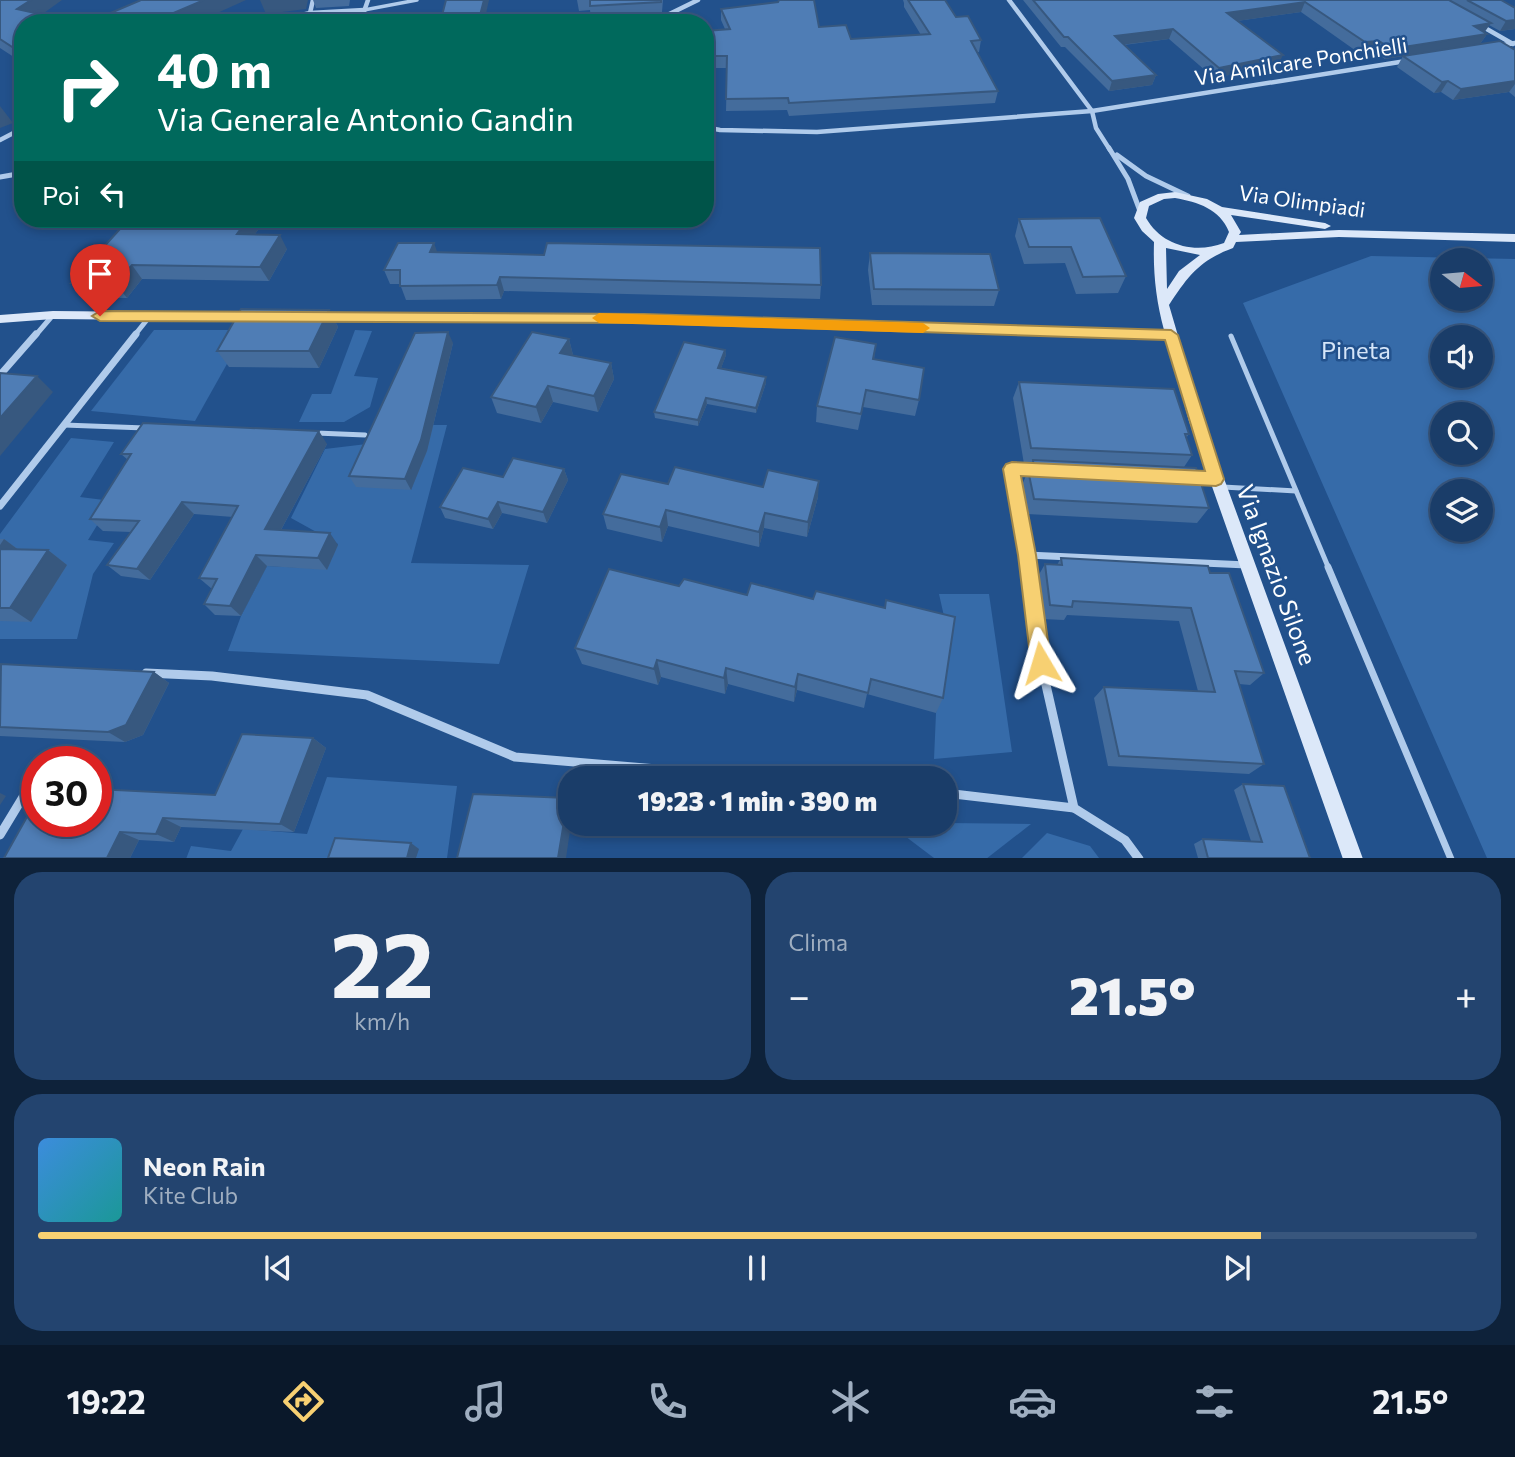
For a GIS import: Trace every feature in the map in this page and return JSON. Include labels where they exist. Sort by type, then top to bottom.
[{"type":"street","points":[[310,13],[313,0]]},
{"type":"street","points":[[363,14],[368,0]]},
{"type":"street","points":[[669,14],[698,0]]},
{"type":"street","points":[[1009,0],[1092,111],[1096,128],[1128,179],[1143,226],[1160,241],[1185,250],[1212,251]]},
{"type":"street","points":[[306,14],[364,10]]},
{"type":"street","points":[[1468,19],[1514,43]]},
{"type":"street","points":[[1491,47],[1514,43]]},
{"type":"street","name":"Via Amilcare Ponchielli","points":[[714,129],[817,132],[1092,111],[1411,60]]},
{"type":"street","points":[[1110,150],[1146,176],[1188,197]]},
{"type":"street","points":[[1140,211],[1144,204],[1162,196],[1188,197]]},
{"type":"street","name":"Via Olimpiadi","points":[[1188,197],[1220,209],[1285,221],[1379,232]]},
{"type":"street","points":[[1163,305],[1183,274],[1212,251],[1229,245],[1233,239],[1236,232],[1233,224],[1220,209]]},
{"type":"street","name":"Via Olimpiadi","points":[[1233,239],[1311,233],[1379,232],[1515,237]]},
{"type":"street","name":"Via Ignazio Silone","points":[[1160,241],[1159,274],[1163,305],[1217,483],[1353,858]]},
{"type":"street","points":[[0,375],[53,315]]},
{"type":"street","points":[[0,319],[53,315],[273,317]]},
{"type":"street","points":[[0,506],[150,316]]},
{"type":"street","points":[[301,317],[644,318],[1171,335]]},
{"type":"street","points":[[1052,471],[1012,469],[1027,555],[1041,663],[1074,808]]},
{"type":"street","points":[[1188,478],[1217,483]]},
{"type":"street","points":[[1027,555],[1247,565]]},
{"type":"street","points":[[132,673],[212,676],[367,695],[515,757],[621,766]]},
{"type":"street","points":[[957,794],[1074,808],[1125,840],[1138,858]]},
{"type":"street","points":[[0,835],[21,800]]},
{"type":"lane","points":[[364,10],[417,0]]},
{"type":"lane","points":[[1231,336],[1451,858]]},
{"type":"lane","points":[[64,425],[160,428]]},
{"type":"lane","points":[[310,433],[365,435]]},
{"type":"lane","points":[[1217,483],[1296,491]]},
{"type":"green space","name":"Pineta","points":[[1371,256],[1430,257],[1430,312],[1493,312],[1493,259],[1515,259],[1515,858],[1487,858],[1243,303]]},
{"type":"green space","points":[[154,330],[246,330],[195,421],[91,411]]},
{"type":"green space","points":[[355,330],[372,331],[354,376],[378,378],[370,407],[344,422],[299,422],[312,394],[331,394]]},
{"type":"green space","points":[[386,425],[447,425],[411,563],[529,565],[499,664],[228,651],[241,616],[267,566],[327,569],[338,544],[291,518],[325,449],[375,443],[411,490],[428,446],[379,441]]},
{"type":"green space","points":[[71,438],[114,442],[80,497],[112,501],[88,540],[114,543],[93,574],[77,639],[0,639],[0,534]]},
{"type":"green space","points":[[939,594],[989,594],[1012,752],[934,759],[936,713],[948,634]]},
{"type":"green space","points":[[327,777],[457,786],[447,858],[186,858],[191,846],[231,851],[243,829],[307,834]]},
{"type":"green space","points":[[957,823],[1031,824],[987,858],[934,858],[905,836],[957,836]]},
{"type":"green space","points":[[1047,833],[1090,846],[1099,858],[1022,858]]},
{"type":"building","points":[[0,0],[31,0],[17,9],[40,14],[14,14],[14,48],[0,39]]},
{"type":"building","points":[[141,0],[204,0],[171,14],[108,14]]},
{"type":"building","points":[[446,0],[484,0],[480,14],[442,14]]},
{"type":"building","points":[[590,0],[661,0],[661,2],[590,6]]},
{"type":"building","points":[[814,0],[819,27],[846,25],[851,39],[930,34],[908,0],[945,0],[956,17],[968,16],[981,40],[971,41],[998,91],[789,103],[788,98],[726,99],[727,56],[714,56],[714,30],[730,29],[721,9]]},
{"type":"building","points":[[1033,0],[1449,0],[1491,23],[1474,26],[1487,34],[1391,49],[1379,41],[1365,42],[1305,2],[1227,13],[1283,55],[1219,68],[1173,29],[1115,36],[1156,75],[1112,81],[1068,37],[1064,37]]},
{"type":"building","points":[[1467,0],[1501,0],[1515,8],[1515,20],[1506,21]]},
{"type":"building","points":[[1500,41],[1515,50],[1515,81],[1461,89],[1448,81],[1442,82],[1403,56]]},
{"type":"building","points":[[1100,218],[1126,276],[1083,277],[1071,247],[1029,247],[1019,219]]},
{"type":"building","points":[[121,228],[241,228],[237,234],[280,235],[260,267],[132,265],[116,284],[71,283]]},
{"type":"building","points":[[398,243],[434,243],[430,252],[544,255],[547,243],[820,248],[821,285],[500,277],[497,285],[400,286],[400,270],[384,270]]},
{"type":"building","points":[[870,253],[990,254],[999,290],[874,289]]},
{"type":"building","points":[[241,309],[329,310],[309,351],[217,351]]},
{"type":"building","points":[[448,332],[421,440],[405,479],[349,476],[415,333]]},
{"type":"building","points":[[532,332],[569,339],[560,353],[611,363],[594,396],[548,386],[536,407],[491,397]]},
{"type":"building","points":[[835,337],[876,344],[873,359],[924,368],[919,400],[866,390],[861,414],[817,406]]},
{"type":"building","points":[[684,342],[725,350],[718,368],[766,377],[756,408],[706,398],[698,420],[654,412]]},
{"type":"building","points":[[0,373],[37,376],[0,418]]},
{"type":"building","points":[[1019,382],[1174,389],[1189,434],[1185,434],[1192,455],[1031,448]]},
{"type":"building","points":[[143,423],[319,431],[265,529],[330,533],[318,558],[256,555],[230,606],[204,604],[217,579],[199,578],[238,506],[182,502],[137,569],[107,565],[139,521],[90,519],[131,454],[121,454]]},
{"type":"building","points":[[513,458],[564,469],[543,512],[498,502],[488,519],[440,507],[463,468],[503,477]]},
{"type":"building","points":[[1033,460],[1196,468],[1209,508],[1034,499],[1028,470],[1034,470]]},
{"type":"building","points":[[675,467],[763,487],[768,470],[819,481],[808,522],[765,513],[759,532],[666,510],[660,527],[603,514],[621,474],[668,484]]},
{"type":"building","points":[[0,549],[48,550],[10,608],[0,608]]},
{"type":"building","points":[[1061,558],[1208,566],[1210,573],[1229,573],[1264,673],[1235,671],[1264,764],[1119,756],[1104,687],[1215,692],[1191,608],[1073,601],[1072,607],[1050,605],[1045,564],[1062,565]]},
{"type":"building","points":[[609,569],[679,586],[684,579],[747,595],[751,583],[813,599],[816,591],[885,608],[886,600],[955,617],[943,698],[871,679],[868,693],[798,674],[795,687],[726,668],[724,678],[657,660],[654,669],[575,648]]},
{"type":"building","points":[[1,664],[154,672],[126,725],[108,732],[0,727]]},
{"type":"building","points":[[242,734],[313,738],[280,824],[163,818],[156,834],[120,832],[107,858],[4,858],[21,828],[21,837],[112,837],[112,790],[215,795]]},
{"type":"building","points":[[1243,784],[1284,786],[1310,858],[1208,858],[1203,839],[1262,842]]},
{"type":"building","points":[[473,794],[558,798],[558,836],[562,836],[558,858],[457,858]]},
{"type":"building","points":[[335,838],[411,843],[407,858],[328,858]]},
{"type":"slow traffic","points":[[599,318],[923,328]]},
{"type":"route","points":[[100,316],[644,318],[1171,335],[1216,479],[1012,469],[1027,555],[1041,663]]}]
